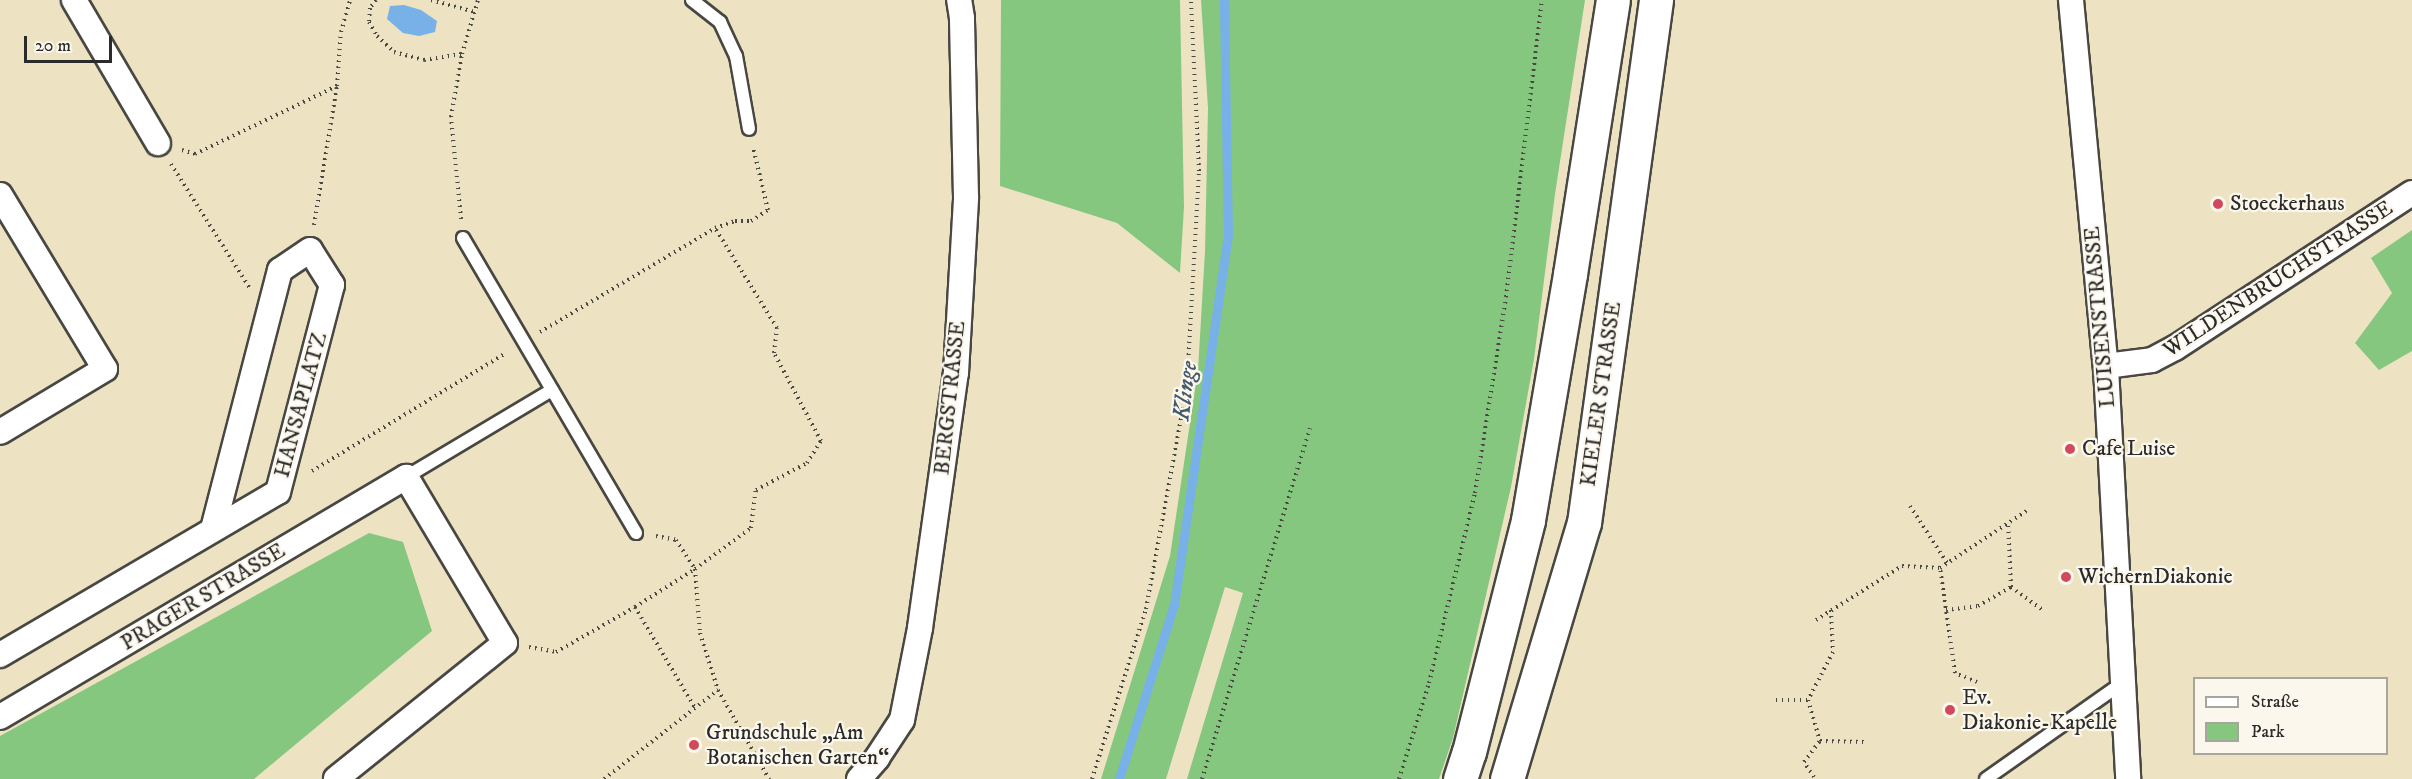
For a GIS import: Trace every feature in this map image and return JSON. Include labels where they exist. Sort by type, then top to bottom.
[{"type":"main road","points":[[1460,779],[1469,752],[1528,519],[1570,274],[1613,0]]},
{"type":"main road","name":"KIELER STRASSE","points":[[1507,779],[1584,523],[1656,0]]},
{"type":"street","points":[[74,0],[158,143]]},
{"type":"street","name":"BERGSTRASSE","points":[[859,779],[877,758],[902,720],[920,628],[956,373],[966,197],[962,18],[959,0]]},
{"type":"street","name":"LUISENSTRASSE","points":[[2071,0],[2106,366],[2125,681],[2128,779]]},
{"type":"street","name":"WILDENBRUCHSTRASSE","points":[[2106,366],[2152,360],[2175,348],[2412,193]]},
{"type":"street","points":[[0,195],[105,369],[0,432]]},
{"type":"street","points":[[213,530],[280,270],[310,250]]},
{"type":"street","name":"HANSAPLATZ","points":[[0,656],[278,492],[332,285],[310,250]]},
{"type":"street","points":[[336,779],[505,643],[406,477]]},
{"type":"street","name":"PRAGER STRASSE","points":[[0,717],[406,477]]},
{"type":"lane","points":[[693,0],[720,22],[736,56],[749,129]]},
{"type":"lane","points":[[463,238],[636,533]]},
{"type":"lane","name":"PRAGER STRASSE","points":[[406,477],[552,390]]},
{"type":"lane","points":[[1986,779],[2125,681]]},
{"type":"path","points":[[310,250],[337,86],[341,32],[350,0]]},
{"type":"path","points":[[376,0],[370,8],[369,22],[377,36],[394,52],[424,60],[462,54]]},
{"type":"path","points":[[431,0],[475,12]]},
{"type":"path","points":[[463,238],[451,117],[462,54],[478,0]]},
{"type":"path","points":[[1092,779],[1146,609],[1187,385],[1199,171],[1191,0]]},
{"type":"path","points":[[1399,779],[1429,683],[1475,493],[1506,297],[1542,0]]},
{"type":"path","points":[[158,143],[195,154],[337,86]]},
{"type":"path","points":[[278,492],[715,228],[735,221],[751,221],[768,210],[749,129]]},
{"type":"path","points":[[158,143],[268,317]]},
{"type":"path","points":[[505,643],[556,652],[635,607],[695,569],[751,528],[756,490],[807,463],[820,441],[774,353],[777,328],[715,228]]},
{"type":"path","points":[[1202,779],[1310,428]]},
{"type":"path","points":[[1910,506],[1947,563]]},
{"type":"path","points":[[1816,620],[1902,566],[1940,568],[2028,510]]},
{"type":"path","points":[[2008,523],[2011,587]]},
{"type":"path","points":[[636,533],[676,540],[695,569],[700,633],[718,690],[769,779]]},
{"type":"path","points":[[1940,568],[1955,673],[1977,682]]},
{"type":"path","points":[[2011,587],[2043,610]]},
{"type":"path","points":[[1946,610],[1978,606],[2011,587]]},
{"type":"path","points":[[635,607],[695,708]]},
{"type":"path","points":[[1820,741],[1808,700],[1833,652],[1831,610]]},
{"type":"path","points":[[604,779],[718,690]]},
{"type":"path","points":[[1776,700],[1808,700]]},
{"type":"path","points":[[1820,741],[1865,742]]},
{"type":"path","points":[[1814,777],[1804,762],[1820,741]]},
{"type":"green space","points":[[1001,0],[1180,0],[1184,207],[1180,273],[1117,223],[1000,186]]},
{"type":"green space","points":[[1201,0],[1585,0],[1555,194],[1534,359],[1511,487],[1453,738],[1439,779],[1187,779],[1243,593],[1225,587],[1166,779],[1101,779],[1170,556],[1198,370],[1205,251],[1208,108]]},
{"type":"green space","points":[[2412,230],[2412,351],[2379,370],[2355,343],[2392,293],[2371,258]]},
{"type":"green space","points":[[369,533],[403,542],[432,631],[254,779],[0,779],[0,736]]},
{"type":"water","points":[[404,5],[421,10],[437,21],[435,32],[419,36],[403,33],[387,19],[390,6]]},
{"type":"waterway","name":"Klinge","points":[[1119,779],[1174,605],[1228,236],[1224,0]]},
{"type":"place","name":"Stoeckerhaus","points":[[2218,204]]},
{"type":"place","name":"Cafe Luise","points":[[2070,449]]},
{"type":"place","name":"WichernDiakonie","points":[[2066,577]]},
{"type":"place","name":"Ev. Diakonie-Kapelle","points":[[1950,710]]},
{"type":"place","name":"Grundschule „Am Botanischen Garten“","points":[[694,745]]}]
